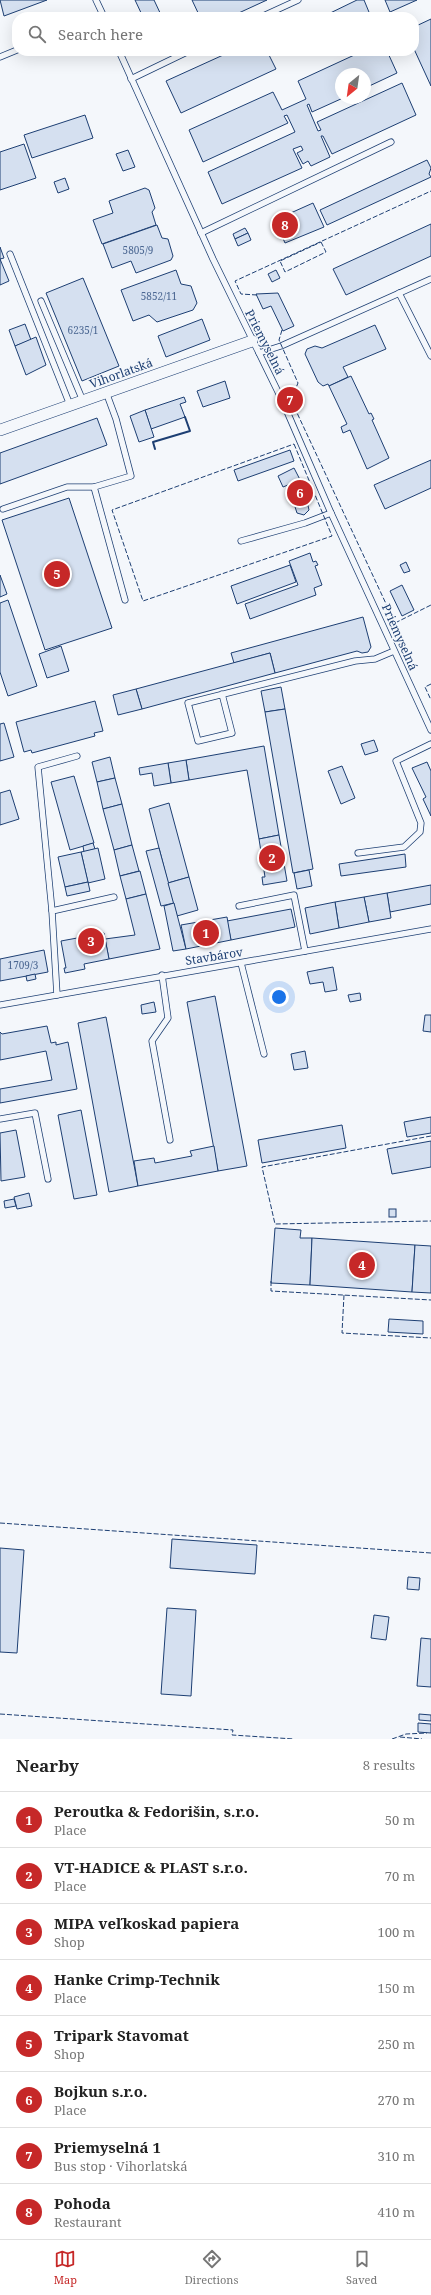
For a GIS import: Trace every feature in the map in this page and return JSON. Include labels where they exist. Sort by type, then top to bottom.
[{"type":"street","name":"Vihorlatská","points":[[0,430],[252,341]]},
{"type":"lane","points":[[96,0],[102,12]]},
{"type":"lane","points":[[273,12],[298,0]]},
{"type":"lane","points":[[0,56],[12,52]]},
{"type":"lane","name":"Priemyselná","points":[[121,56],[201,233],[259,353],[431,730]]},
{"type":"lane","points":[[131,79],[179,56]]},
{"type":"lane","points":[[201,233],[391,142]]},
{"type":"lane","points":[[10,254],[70,406]]},
{"type":"lane","points":[[259,353],[281,346],[431,279]]},
{"type":"lane","points":[[399,293],[431,356]]},
{"type":"lane","points":[[41,301],[83,401]]},
{"type":"lane","points":[[3,509],[67,487],[94,487],[131,476],[116,419],[106,392]]},
{"type":"lane","points":[[94,487],[125,600]]},
{"type":"lane","points":[[240,541],[305,523],[331,513]]},
{"type":"lane","points":[[222,694],[232,733],[198,741],[188,703],[222,694],[355,661],[374,659],[394,651]]},
{"type":"lane","points":[[358,853],[404,847],[420,832],[421,823],[396,761],[431,744]]},
{"type":"lane","points":[[57,995],[52,911],[38,767],[77,756]]},
{"type":"lane","points":[[239,906],[294,895],[306,951]]},
{"type":"lane","points":[[52,911],[114,897]]},
{"type":"lane","name":"Stavbárov","points":[[0,1005],[162,975],[431,929]]},
{"type":"lane","points":[[241,962],[264,1054]]},
{"type":"lane","points":[[162,975],[168,1018],[152,1041],[170,1140]]},
{"type":"lane","points":[[0,1119],[35,1113],[48,1179]]},
{"type":"building","points":[[0,0],[47,0],[12,12],[4,16]]},
{"type":"building","points":[[135,0],[154,0],[160,12],[141,12]]},
{"type":"building","points":[[192,0],[267,0],[241,12],[198,12]]},
{"type":"building","points":[[357,0],[364,0],[369,12],[332,12]]},
{"type":"building","points":[[385,0],[417,0],[390,12]]},
{"type":"building","points":[[431,19],[431,86],[417,56],[419,56],[419,25]]},
{"type":"building","points":[[221,56],[270,56],[276,69],[181,113],[166,81]]},
{"type":"building","points":[[352,56],[389,56],[397,73],[371,85],[371,68],[335,68],[335,102],[312,112],[309,104],[307,105],[318,131],[321,130],[317,122],[356,104],[371,104],[371,97],[402,83],[416,115],[332,154],[323,136],[321,136],[330,157],[311,166],[308,161],[303,164],[297,153],[303,150],[301,146],[293,149],[302,168],[222,204],[208,172],[295,132],[287,115],[284,116],[288,123],[203,162],[189,130],[273,92],[282,110],[306,99],[298,81]]},
{"type":"building","points":[[85,115],[93,138],[32,158],[24,135]]},
{"type":"building","points":[[24,144],[36,178],[0,190],[0,152]]},
{"type":"building","points":[[128,150],[135,167],[123,171],[116,154]]},
{"type":"building","points":[[427,160],[431,168],[429,174],[431,177],[327,225],[320,210]]},
{"type":"building","points":[[65,178],[69,189],[58,193],[54,182]]},
{"type":"building","points":[[145,188],[149,190],[155,208],[152,212],[156,225],[102,244],[93,220],[113,213],[109,201]]},
{"type":"building","points":[[313,203],[324,227],[285,243],[275,220]]},
{"type":"building","points":[[431,224],[431,256],[346,295],[333,269]]},
{"type":"building","points":[[157,225],[162,238],[168,239],[173,256],[171,260],[136,273],[131,261],[112,268],[103,244]]},
{"type":"building","points":[[245,228],[248,233],[235,239],[233,234]]},
{"type":"building","points":[[248,233],[251,240],[238,246],[235,239]]},
{"type":"building","points":[[0,247],[4,258],[0,259]]},
{"type":"building","points":[[0,259],[9,281],[0,285]]},
{"type":"building","points":[[176,270],[181,284],[191,286],[197,303],[193,310],[157,322],[149,315],[133,321],[121,290]]},
{"type":"building","points":[[276,270],[280,278],[272,282],[268,274]]},
{"type":"building","points":[[83,278],[119,366],[82,381],[46,293]]},
{"type":"building","points":[[278,293],[294,326],[283,331],[271,306],[263,309],[256,294]]},
{"type":"building","points":[[202,319],[210,340],[166,357],[158,336]]},
{"type":"building","points":[[25,324],[31,340],[15,346],[9,330]]},
{"type":"building","points":[[375,325],[386,349],[343,367],[348,377],[329,386],[328,384],[323,386],[318,382],[305,354],[307,349],[315,346],[322,348]]},
{"type":"building","points":[[36,337],[46,365],[26,375],[15,346]]},
{"type":"building","points":[[351,376],[369,414],[371,413],[374,419],[372,420],[389,458],[367,469],[350,430],[343,433],[341,427],[347,424],[329,386]]},
{"type":"building","points":[[225,381],[230,398],[203,407],[197,391]]},
{"type":"building","points":[[184,397],[186,402],[180,404],[185,417],[151,429],[145,410]]},
{"type":"building","points":[[145,410],[154,437],[139,442],[130,416]]},
{"type":"building","points":[[97,418],[107,445],[0,484],[0,453]]},
{"type":"building","points":[[290,450],[294,461],[238,481],[234,470]]},
{"type":"building","points":[[431,460],[431,488],[385,509],[374,485]]},
{"type":"building","points":[[294,468],[311,501],[307,501],[309,510],[304,515],[297,513],[288,485],[283,487],[278,476]]},
{"type":"building","points":[[69,498],[112,628],[45,650],[2,520]]},
{"type":"building","points":[[310,553],[313,562],[316,561],[318,565],[315,566],[322,585],[314,588],[316,595],[250,619],[245,604],[298,585],[289,561]]},
{"type":"building","points":[[406,562],[410,571],[404,573],[400,565]]},
{"type":"building","points":[[290,565],[296,582],[237,604],[231,586]]},
{"type":"building","points":[[0,575],[7,594],[0,597]]},
{"type":"building","points":[[402,585],[414,610],[402,616],[390,591]]},
{"type":"building","points":[[8,600],[37,686],[8,696],[0,672],[0,603]]},
{"type":"building","points":[[363,617],[371,647],[368,652],[362,653],[357,651],[275,673],[270,653],[234,663],[231,653]]},
{"type":"building","points":[[61,646],[69,671],[47,678],[39,654]]},
{"type":"building","points":[[270,653],[275,673],[142,709],[136,689]]},
{"type":"building","points":[[281,687],[285,709],[265,712],[261,691]]},
{"type":"building","points":[[136,689],[142,709],[118,715],[113,695]]},
{"type":"building","points":[[95,701],[103,731],[94,733],[95,736],[32,753],[31,750],[24,752],[16,722]]},
{"type":"building","points":[[285,709],[313,869],[293,873],[265,712]]},
{"type":"building","points":[[4,723],[14,757],[0,761],[0,724]]},
{"type":"building","points":[[374,740],[378,751],[365,755],[361,744]]},
{"type":"building","points":[[264,746],[279,835],[259,839],[247,770],[189,780],[186,760]]},
{"type":"building","points":[[110,757],[115,778],[97,782],[92,762]]},
{"type":"building","points":[[186,760],[189,780],[171,783],[168,763]]},
{"type":"building","points":[[427,762],[431,771],[431,816],[423,799],[426,797],[412,768]]},
{"type":"building","points":[[168,763],[171,783],[154,786],[152,773],[140,775],[139,768]]},
{"type":"building","points":[[342,766],[355,798],[341,804],[328,771]]},
{"type":"building","points":[[74,776],[94,843],[70,850],[51,782]]},
{"type":"building","points":[[115,778],[122,804],[103,809],[97,782]]},
{"type":"building","points":[[10,790],[19,819],[0,825],[0,793]]},
{"type":"building","points":[[169,803],[189,877],[168,883],[149,809]]},
{"type":"building","points":[[122,804],[132,845],[114,850],[103,809]]},
{"type":"building","points":[[279,835],[287,881],[263,885],[262,877],[265,877],[259,839]]},
{"type":"building","points":[[93,843],[95,849],[84,852],[83,846]]},
{"type":"building","points":[[132,845],[139,871],[120,876],[114,850]]},
{"type":"building","points":[[98,848],[105,879],[88,883],[81,852]]},
{"type":"building","points":[[159,848],[174,903],[161,906],[146,851]]},
{"type":"building","points":[[81,852],[88,882],[65,887],[58,857]]},
{"type":"building","points":[[405,854],[406,867],[341,876],[339,864]]},
{"type":"building","points":[[309,870],[312,886],[297,889],[294,873]]},
{"type":"building","points":[[140,871],[146,894],[126,899],[120,876]]},
{"type":"building","points":[[189,877],[198,910],[177,916],[168,883]]},
{"type":"building","points":[[88,882],[90,891],[67,896],[65,887]]},
{"type":"building","points":[[431,885],[431,904],[390,912],[387,893]]},
{"type":"building","points":[[387,893],[391,918],[369,922],[364,897]]},
{"type":"building","points":[[146,894],[160,949],[109,959],[105,939],[135,935],[126,899]]},
{"type":"building","points":[[364,897],[369,922],[339,928],[335,902]]},
{"type":"building","points":[[335,902],[339,928],[310,934],[305,908]]},
{"type":"building","points":[[174,903],[186,949],[173,951],[164,906]]},
{"type":"building","points":[[291,909],[295,927],[231,940],[227,921]]},
{"type":"building","points":[[227,917],[231,940],[186,949],[181,925]]},
{"type":"building","points":[[104,933],[109,959],[84,964],[85,969],[65,973],[64,968],[66,968],[61,941]]},
{"type":"building","points":[[44,950],[48,972],[0,981],[0,959]]},
{"type":"building","points":[[333,967],[337,990],[325,992],[323,982],[310,984],[307,972]]},
{"type":"building","points":[[35,974],[36,979],[27,981],[26,976]]},
{"type":"building","points":[[360,993],[361,1000],[350,1002],[348,995]]},
{"type":"building","points":[[215,996],[247,1166],[218,1171],[187,1002]]},
{"type":"building","points":[[154,1002],[156,1012],[142,1014],[141,1005]]},
{"type":"building","points":[[425,1015],[431,1015],[431,1032],[423,1031]]},
{"type":"building","points":[[106,1017],[138,1186],[109,1192],[78,1023]]},
{"type":"building","points":[[47,1026],[51,1043],[56,1042],[56,1045],[68,1042],[77,1089],[0,1103],[0,1089],[52,1080],[46,1051],[0,1060],[0,1032],[2,1034]]},
{"type":"building","points":[[305,1051],[308,1068],[294,1070],[291,1054]]},
{"type":"building","points":[[81,1110],[97,1195],[74,1199],[58,1115]]},
{"type":"building","points":[[431,1117],[431,1133],[407,1137],[404,1122]]},
{"type":"building","points":[[342,1125],[346,1148],[262,1163],[258,1140]]},
{"type":"building","points":[[16,1130],[25,1177],[1,1181],[0,1133]]},
{"type":"building","points":[[431,1141],[431,1167],[392,1174],[387,1149]]},
{"type":"building","points":[[214,1146],[218,1171],[138,1186],[134,1161],[154,1158],[155,1163],[192,1156],[190,1151]]},
{"type":"building","points":[[29,1193],[32,1206],[17,1209],[14,1197]]},
{"type":"building","points":[[14,1199],[16,1206],[5,1208],[4,1201]]},
{"type":"building","points":[[389,1209],[396,1209],[396,1217],[389,1217]]},
{"type":"building","points":[[275,1228],[301,1230],[300,1238],[312,1238],[310,1285],[271,1283]]},
{"type":"building","points":[[312,1238],[415,1245],[412,1292],[310,1285]]},
{"type":"building","points":[[415,1245],[431,1246],[431,1293],[412,1292]]},
{"type":"building","points":[[389,1319],[423,1321],[423,1334],[388,1332]]},
{"type":"building","points":[[172,1539],[257,1545],[255,1574],[170,1568]]},
{"type":"building","points":[[0,1548],[24,1550],[17,1653],[0,1652]]},
{"type":"building","points":[[408,1577],[420,1578],[419,1590],[407,1589]]},
{"type":"building","points":[[167,1608],[196,1610],[191,1696],[161,1694]]},
{"type":"building","points":[[374,1615],[389,1617],[386,1640],[371,1638]]},
{"type":"building","points":[[421,1638],[431,1639],[431,1687],[417,1686]]},
{"type":"building","points":[[419,1714],[431,1715],[431,1721],[419,1720]]},
{"type":"building","points":[[418,1723],[431,1724],[431,1733],[418,1732]]},
{"type":"fence","points":[[257,295],[241,294],[235,281],[431,191]]},
{"type":"fence","points":[[321,242],[326,252],[285,272],[280,261],[321,242]]},
{"type":"fence","points":[[282,330],[279,340],[298,383],[291,400],[395,623],[431,605]]},
{"type":"fence","points":[[294,444],[332,536],[143,601],[112,510],[294,444]]},
{"type":"fence","points":[[431,684],[425,687],[431,700]]},
{"type":"fence","points":[[431,1136],[262,1167],[275,1224],[431,1221]]},
{"type":"fence","points":[[271,1281],[271,1291],[431,1300]]},
{"type":"fence","points":[[344,1295],[342,1333],[431,1338]]},
{"type":"fence","points":[[0,1523],[431,1553]]},
{"type":"fence","points":[[0,1714],[233,1730],[232,1735],[294,1739]]},
{"type":"fence","points":[[392,1739],[406,1734],[427,1733]]},
{"type":"fence","points":[[400,1737],[422,1739]]},
{"type":"wall","points":[[155,449],[153,442],[190,431],[185,417]]},
{"type":"place","name":"Pohoda","points":[[285,225]]},
{"type":"place","name":"Priemyselná 1","points":[[290,400]]},
{"type":"place","name":"Bojkun s.r.o.","points":[[300,493]]},
{"type":"place","name":"Tripark Stavomat","points":[[57,574]]},
{"type":"place","name":"VT-HADICE & PLAST s.r.o.","points":[[272,858]]},
{"type":"place","name":"Peroutka & Fedorišin, s.r.o.","points":[[206,933]]},
{"type":"place","name":"MIPA veľkoskad papiera","points":[[91,941]]},
{"type":"place","name":"Hanke Crimp-Technik","points":[[362,1265]]}]
